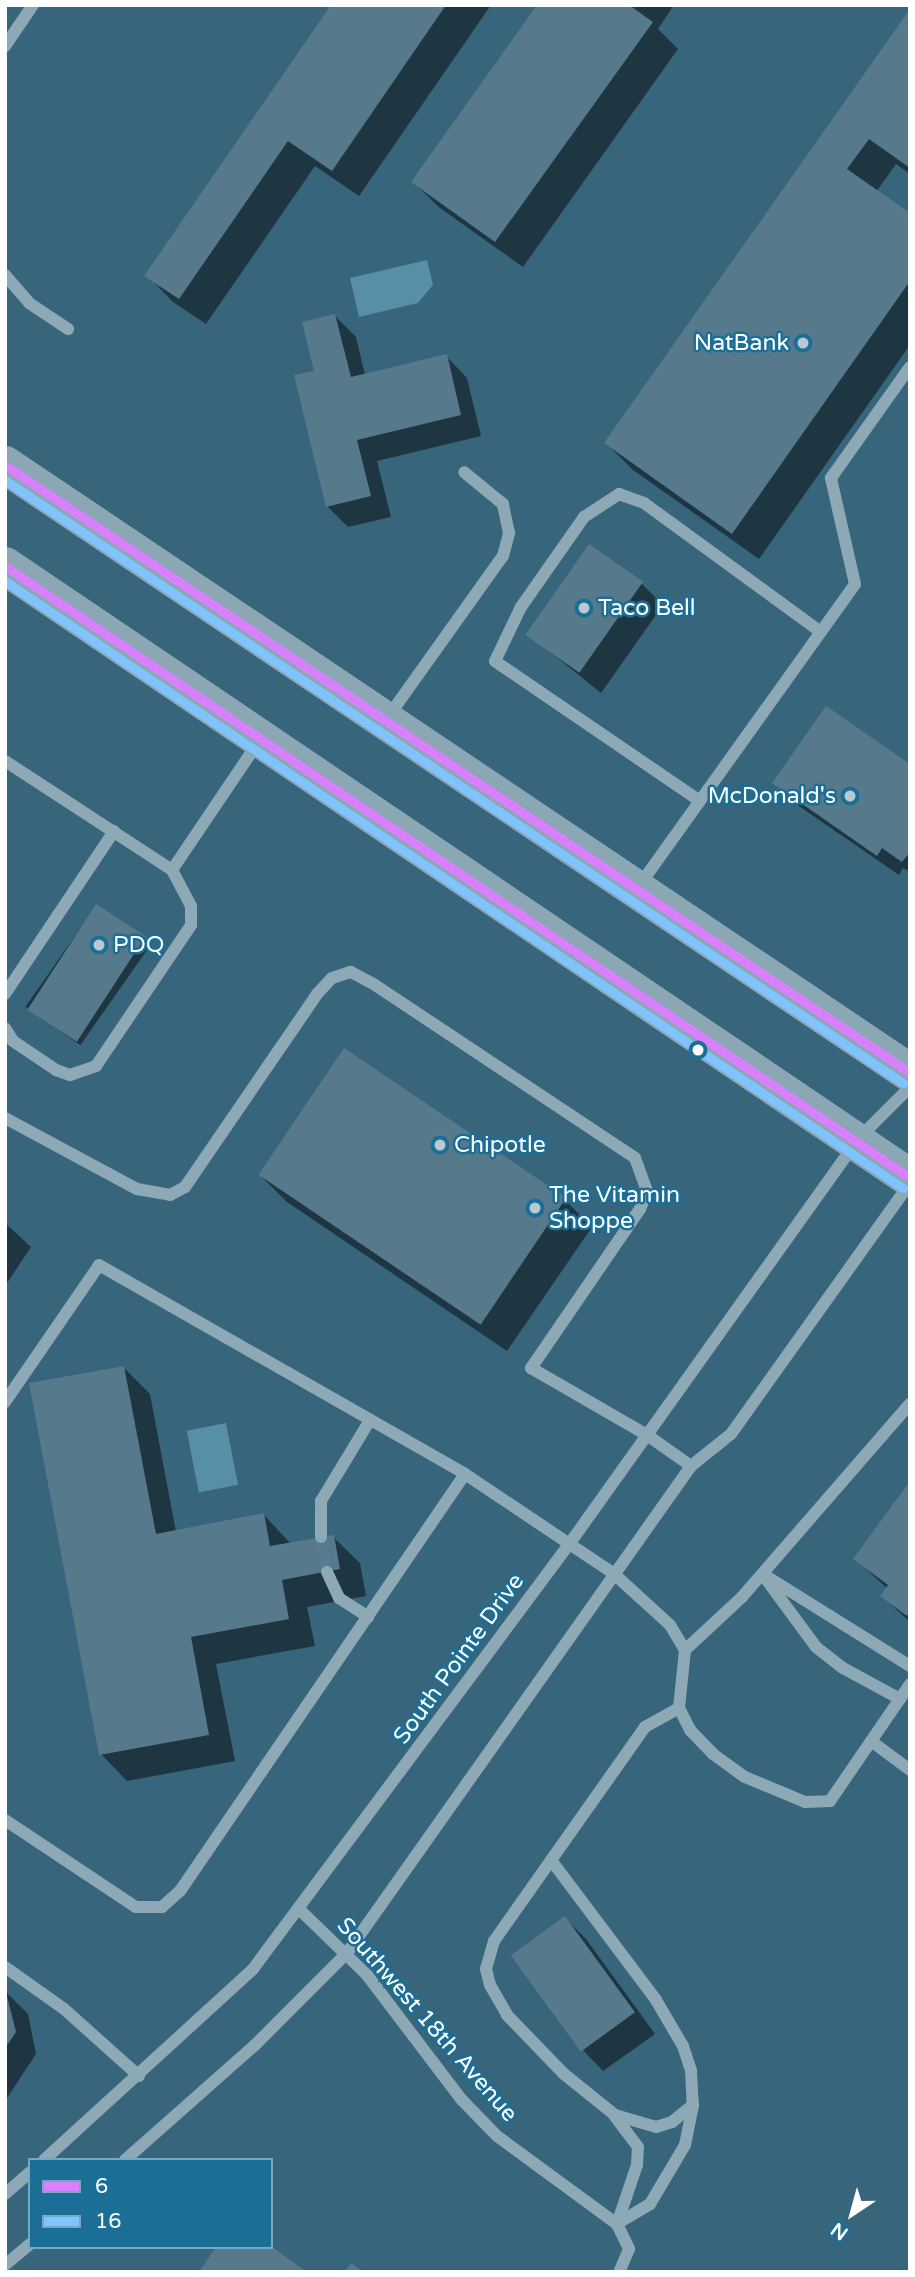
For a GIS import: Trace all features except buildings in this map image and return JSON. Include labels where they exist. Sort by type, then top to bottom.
[{"type":"main road","points":[[5,465],[910,1073]]},
{"type":"main road","points":[[5,566],[858,1139],[910,1180]]},
{"type":"street","points":[[5,46],[33,5]]},
{"type":"street","points":[[5,275],[29,303],[68,329]]},
{"type":"street","points":[[637,889],[855,584],[831,478],[910,367]]},
{"type":"street","points":[[386,721],[503,556],[509,533],[503,504],[464,472]]},
{"type":"street","points":[[700,801],[495,661],[521,607],[584,517],[619,494],[644,503],[821,632]]},
{"type":"street","points":[[172,870],[261,737]]},
{"type":"street","points":[[5,1028],[13,1041],[56,1070],[70,1075],[96,1066],[191,925],[191,906],[172,870],[7,766]]},
{"type":"street","points":[[5,994],[114,831]]},
{"type":"street","points":[[5,1118],[137,1189],[170,1195],[185,1187],[317,994],[332,978],[351,972],[635,1158],[647,1191],[640,1209],[531,1368],[647,1435],[691,1466]]},
{"type":"street","name":"South Pointe Drive","points":[[46,2158],[253,1969],[300,1910],[570,1543],[858,1139],[910,1087]]},
{"type":"street","points":[[127,2158],[255,2045],[347,1953],[613,1573],[691,1466],[731,1434],[910,1180]]},
{"type":"street","points":[[5,1402],[99,1265],[465,1474],[613,1573],[670,1625],[685,1650],[679,1708],[690,1730],[705,1746],[745,1777],[805,1802],[830,1801],[910,1684]]},
{"type":"street","points":[[685,1650],[763,1574],[910,1404]]},
{"type":"street","points":[[321,1537],[321,1501],[370,1420]]},
{"type":"street","points":[[5,1820],[136,1907],[162,1907],[180,1891],[465,1474]]},
{"type":"street","points":[[327,1572],[339,1598],[368,1617]]},
{"type":"street","points":[[763,1574],[910,1666]]},
{"type":"street","points":[[763,1574],[816,1647],[843,1668],[900,1699]]},
{"type":"street","points":[[619,2272],[629,2249],[617,2224],[637,2165],[638,2147],[615,2115],[530,2039],[490,1985],[486,1969],[494,1941],[645,1727],[679,1708]]},
{"type":"street","points":[[871,1741],[910,1770]]},
{"type":"street","points":[[551,1860],[656,2000],[683,2046],[691,2071],[693,2105],[685,2145],[650,2204],[617,2224]]},
{"type":"street","name":"Southwest 18th Avenue","points":[[300,1910],[347,1953],[462,2100],[497,2136],[617,2224]]},
{"type":"street","points":[[5,1968],[64,2008],[139,2076]]},
{"type":"street","points":[[615,2115],[656,2127],[672,2122],[693,2105]]},
{"type":"street","points":[[5,2194],[28,2174]]},
{"type":"street","points":[[5,2265],[28,2246]]},
{"type":"water","points":[[427,260],[433,285],[418,303],[359,317],[350,278]]},
{"type":"water","points":[[226,1423],[238,1485],[199,1492],[187,1431]]},
{"type":"tunnel","points":[[321,1537],[327,1572]]},
{"type":"transit line","name":"6","points":[[5,465],[910,1073]]},
{"type":"transit line","name":"16","points":[[5,480],[903,1083]]},
{"type":"transit line","name":"6","points":[[5,566],[910,1178]]},
{"type":"transit line","name":"16","points":[[5,581],[903,1188]]},
{"type":"place","name":"NatBank","points":[[803,343]]},
{"type":"place","name":"Taco Bell","points":[[584,608]]},
{"type":"place","name":"McDonald's","points":[[850,796]]},
{"type":"place","name":"PDQ","points":[[99,945]]},
{"type":"place","name":"Chipotle","points":[[440,1145]]},
{"type":"place","name":"The Vitamin Shoppe","points":[[535,1208]]}]
